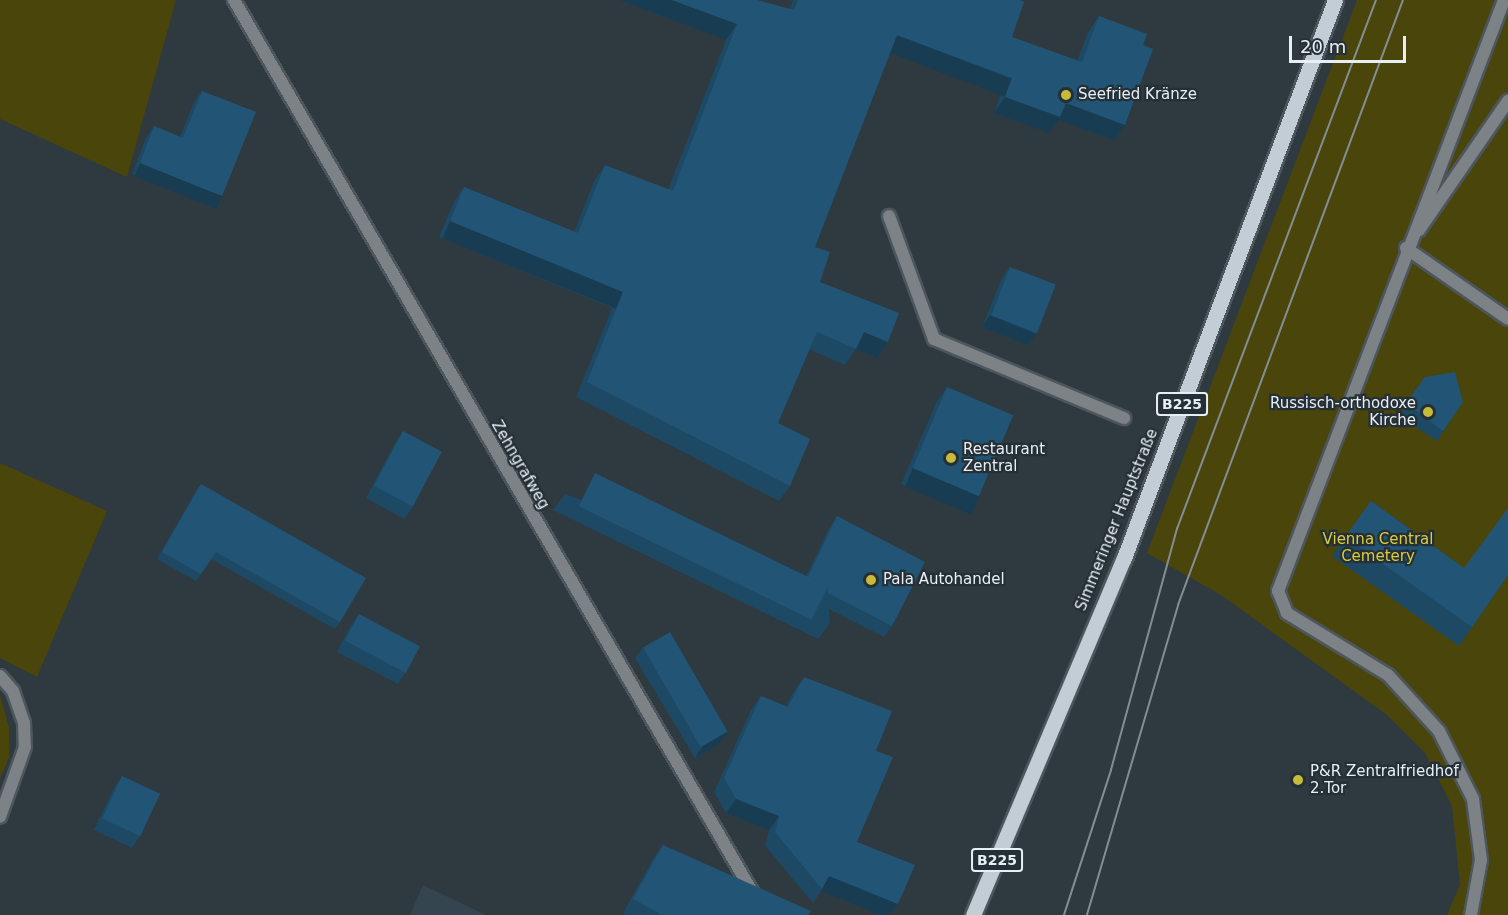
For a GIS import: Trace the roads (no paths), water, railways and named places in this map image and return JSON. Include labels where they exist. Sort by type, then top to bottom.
[{"type":"main road","name":"Simmeringer Hauptstraße","points":[[973,915],[1124,558],[1335,0]]},
{"type":"street","name":"Zehngrafweg","points":[[234,0],[751,892],[768,899]]},
{"type":"street","points":[[1471,915],[1481,860],[1473,799],[1439,731],[1388,675],[1287,614],[1278,591],[1406,248],[1504,0]]},
{"type":"street","points":[[1406,248],[1508,101]]},
{"type":"street","points":[[889,216],[934,339],[1124,418]]},
{"type":"street","points":[[1406,248],[1508,319]]},
{"type":"street","points":[[0,676],[13,691],[24,723],[25,747],[0,817]]},
{"type":"tram line","points":[[1064,915],[1111,770],[1177,529],[1376,0]]},
{"type":"tram line","points":[[1087,915],[1178,605],[1403,0]]},
{"type":"place","name":"Seefried Kränze","points":[[1066,95]]},
{"type":"place","name":"Russisch-orthodoxe Kirche","points":[[1428,412]]},
{"type":"place","name":"Restaurant Zentral","points":[[951,458]]},
{"type":"place","name":"Pala Autohandel","points":[[871,580]]},
{"type":"place","name":"P&R Zentralfriedhof 2.Tor","points":[[1298,780]]},
{"type":"park label","name":"Vienna Central Cemetery","points":[[1378,548]]}]
